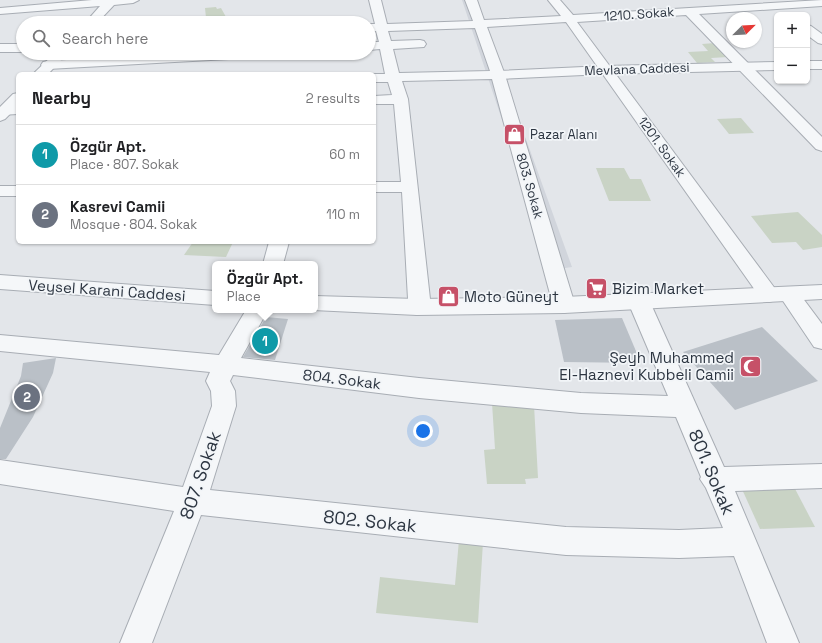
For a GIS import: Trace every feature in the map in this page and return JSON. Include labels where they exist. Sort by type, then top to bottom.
[{"type":"street","points":[[0,8],[11,0]]},
{"type":"street","points":[[0,11],[133,0]]},
{"type":"street","points":[[375,0],[376,16]]},
{"type":"street","name":"803. Sokak","points":[[471,0],[498,75],[564,305]]},
{"type":"street","name":"1201. Sokak","points":[[554,0],[569,18],[604,70],[779,295],[822,340]]},
{"type":"street","points":[[98,16],[112,1]]},
{"type":"street","name":"1210. Sokak","points":[[376,28],[480,24],[822,3]]},
{"type":"street","points":[[628,5],[639,14]]},
{"type":"street","points":[[689,11],[822,146]]},
{"type":"street","points":[[376,28],[385,45],[393,77],[401,99],[419,299],[417,307]]},
{"type":"street","points":[[810,31],[822,40]]},
{"type":"street","points":[[376,46],[420,44]]},
{"type":"street","points":[[0,48],[16,48]]},
{"type":"street","points":[[44,70],[55,60]]},
{"type":"street","points":[[44,70],[175,60]]},
{"type":"street","points":[[810,65],[822,65]]},
{"type":"street","name":"Mevlana Caddesi","points":[[376,78],[774,66]]},
{"type":"street","points":[[376,100],[401,99]]},
{"type":"street","points":[[6,112],[16,100]]},
{"type":"street","points":[[376,187],[410,187]]},
{"type":"street","points":[[0,191],[16,190]]},
{"type":"street","points":[[274,261],[279,244]]},
{"type":"street","name":"Veysel Karani Caddesi","points":[[0,282],[212,298]]},
{"type":"street","points":[[318,303],[417,307],[564,305],[822,292]]},
{"type":"street","name":"801. Sokak","points":[[639,302],[714,479],[743,542],[783,643]]},
{"type":"street","name":"807. Sokak","points":[[136,643],[192,501],[224,406],[223,390],[218,381],[225,365],[255,313]]},
{"type":"street","name":"804. Sokak","points":[[0,343],[225,365],[419,388],[582,403],[684,407]]},
{"type":"street","name":"802. Sokak","points":[[0,472],[192,501],[566,541],[679,544],[743,542]]},
{"type":"street","points":[[714,479],[822,476]]},
{"type":"shaded area","name":"Pazar Alanı","points":[[462,0],[476,0],[572,267],[552,270]]},
{"type":"green space","points":[[205,8],[221,8],[225,16],[206,16]]},
{"type":"green space","points":[[715,43],[728,57],[711,58],[715,62],[697,63],[688,52],[708,51],[702,44]]},
{"type":"green space","points":[[741,118],[754,133],[729,134],[717,119]]},
{"type":"green space","points":[[596,168],[624,168],[630,179],[641,179],[651,201],[609,201]]},
{"type":"green space","points":[[798,212],[822,235],[822,247],[803,250],[796,242],[772,243],[751,216]]},
{"type":"green space","points":[[192,244],[232,244],[226,257],[184,255]]},
{"type":"green space","points":[[492,403],[534,405],[538,478],[525,479],[526,484],[487,484],[484,450],[495,449]]},
{"type":"green space","points":[[793,485],[815,527],[760,529],[741,487]]},
{"type":"green space","points":[[459,540],[483,542],[478,623],[376,613],[380,577],[455,585]]},
{"type":"building","points":[[266,317],[288,319],[275,360],[243,357]]},
{"type":"building","points":[[622,318],[641,363],[564,362],[555,320]]},
{"type":"building","name":"Şeyh Muhammed El-Haznevi Kubbeli Camii","points":[[762,327],[818,381],[735,410],[683,352]]},
{"type":"building","points":[[56,358],[53,373],[33,417],[6,459],[0,459],[0,428],[21,376],[23,363]]},
{"type":"place","name":"Pazar Alanı","points":[[515,134]]},
{"type":"place","name":"Bizim Market","points":[[597,288]]},
{"type":"place","name":"Moto Güneyt","points":[[449,296]]},
{"type":"place","name":"Özgür Apt.","points":[[265,341]]},
{"type":"place","name":"Şeyh Muhammed El-Haznevi Kubbeli Camii","points":[[750,366]]},
{"type":"place","name":"Kasrevi Camii","points":[[27,397]]}]
